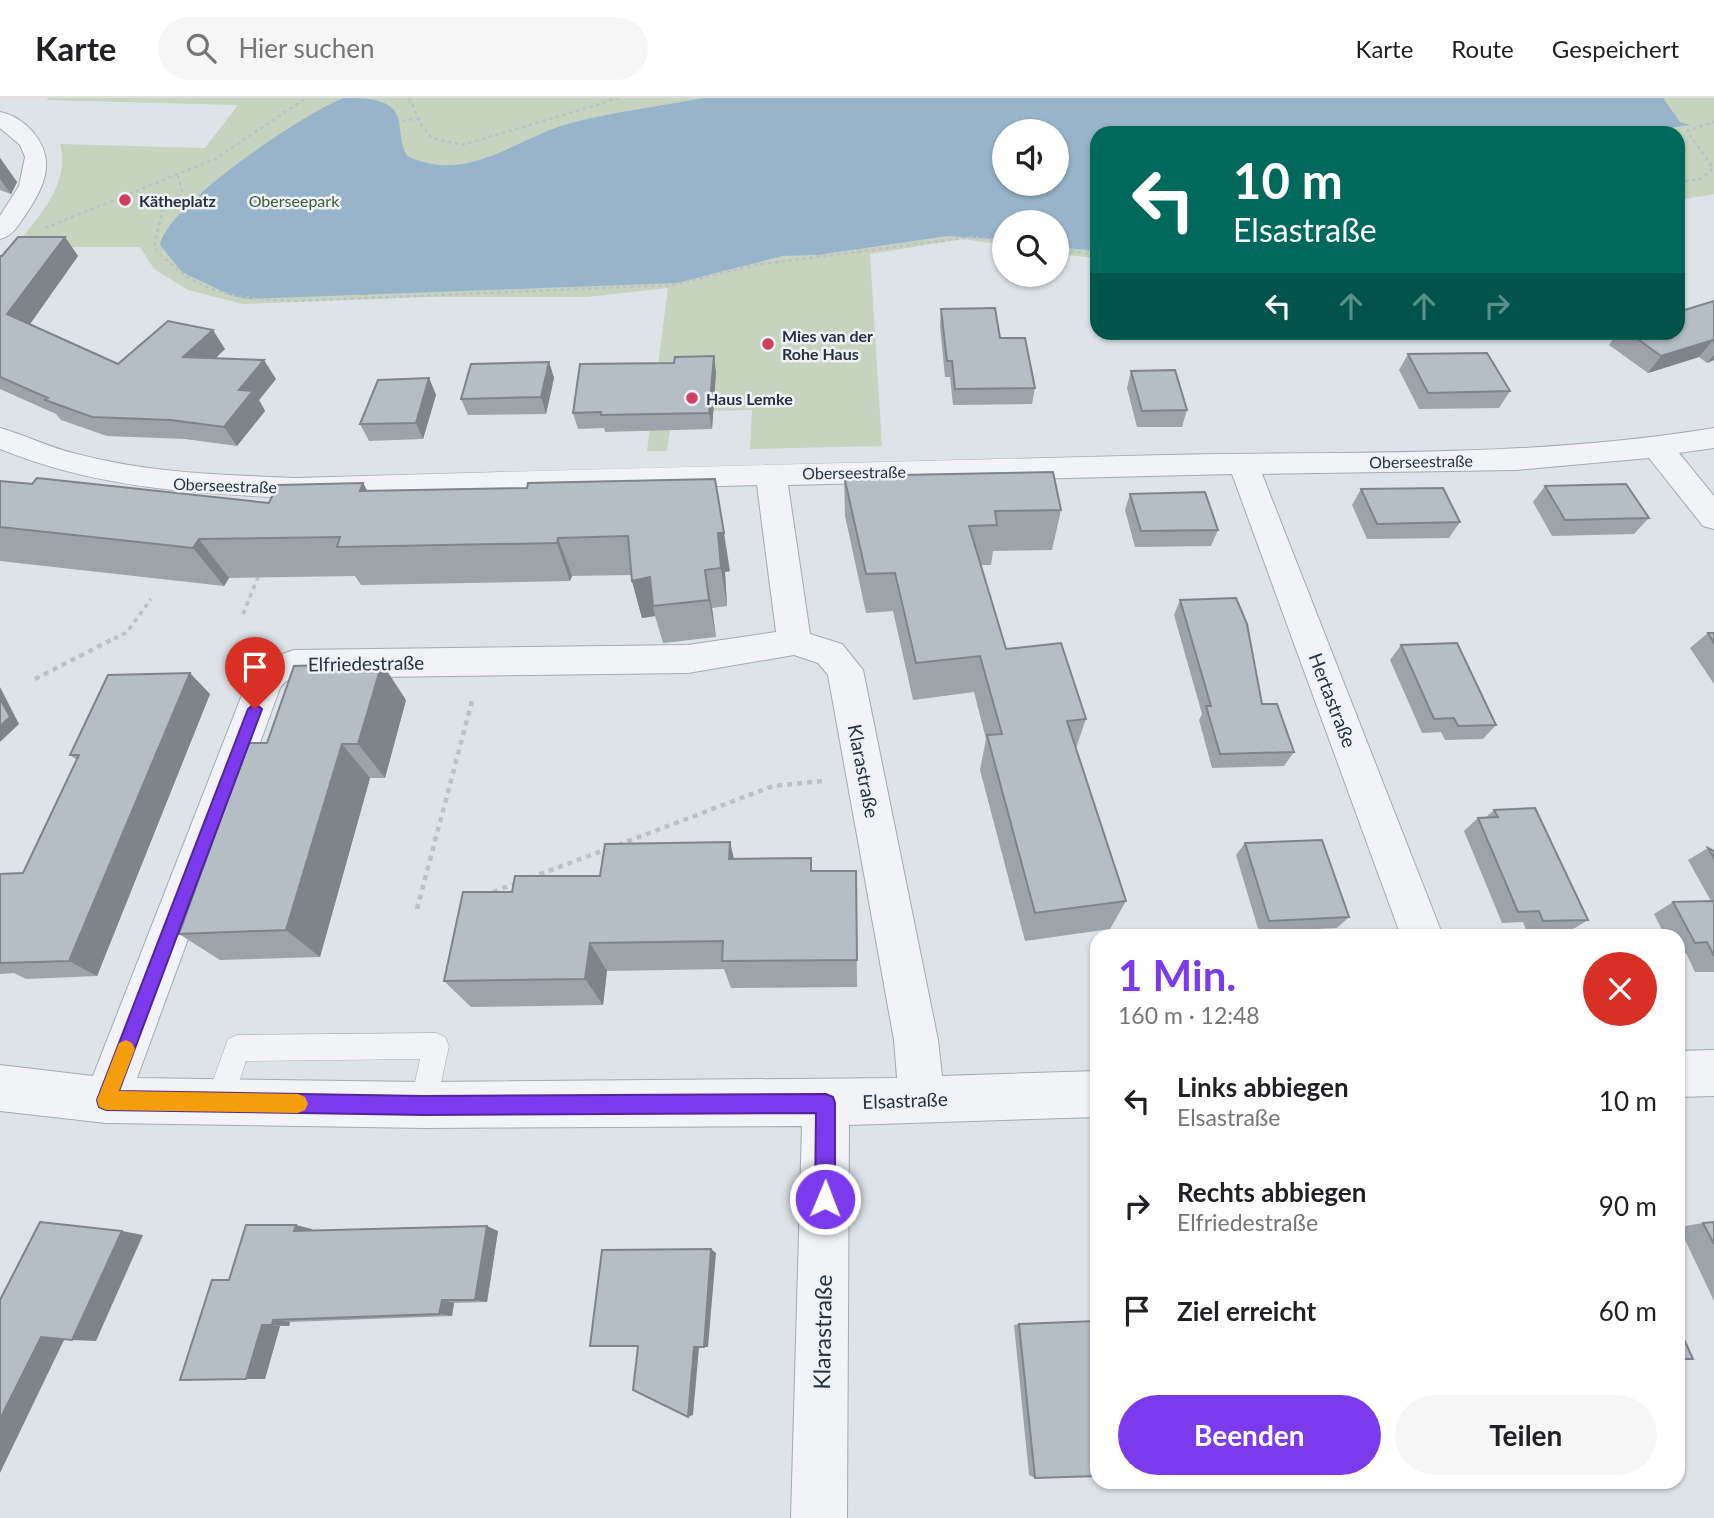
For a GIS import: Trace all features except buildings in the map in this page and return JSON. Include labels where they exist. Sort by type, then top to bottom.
[{"type":"street","points":[[0,118],[25,134],[33,146],[36,173],[21,207],[0,232]]},
{"type":"street","name":"Oberseestraße","points":[[0,438],[39,455],[96,471],[168,482],[296,488],[771,474],[1504,460],[1657,449],[1714,438]]},
{"type":"street","points":[[1657,449],[1676,468],[1714,518]]},
{"type":"street","name":"Hertastraße","points":[[1242,464],[1419,929]]},
{"type":"street","points":[[771,474],[794,642]]},
{"type":"street","name":"Klarastraße","points":[[794,642],[830,653],[845,670],[916,1040],[921,1099]]},
{"type":"street","name":"Elfriedestraße","points":[[106,1100],[265,682],[274,671],[294,664],[688,659],[794,642]]},
{"type":"street","points":[[1685,1074],[1714,1073]]},
{"type":"street","name":"Elsastraße","points":[[0,1088],[106,1100],[424,1105],[826,1103],[1090,1094]]},
{"type":"street","name":"Klarastraße","points":[[819,1518],[826,1103]]},
{"type":"lane","points":[[219,1103],[237,1048],[436,1046],[424,1105]]},
{"type":"path","points":[[38,230],[215,159],[306,98]]},
{"type":"path","points":[[409,98],[428,138],[435,142],[462,145],[620,98]]},
{"type":"path","points":[[402,121],[419,118]]},
{"type":"path","points":[[1685,181],[1701,178],[1713,168],[1687,131],[1714,122]]},
{"type":"path","points":[[178,175],[181,191],[163,208],[154,247],[179,276],[219,295],[247,301],[673,285],[754,265],[972,237],[992,240]]},
{"type":"path","points":[[1069,251],[1090,254]]},
{"type":"path","points":[[243,614],[262,569]]},
{"type":"path","points":[[35,679],[127,632],[151,598]]},
{"type":"path","points":[[417,909],[470,710]]},
{"type":"path","points":[[493,892],[773,786],[865,777]]},
{"type":"green space","name":"Oberseepark","points":[[1714,98],[1714,194],[1685,199],[1685,126],[1090,126],[1090,257],[1069,255],[1069,210],[992,210],[992,243],[963,239],[870,254],[882,446],[750,449],[752,410],[709,411],[678,373],[667,451],[647,451],[668,288],[587,297],[426,297],[242,304],[188,290],[154,269],[140,247],[15,247],[42,212],[57,186],[62,159],[60,144],[205,148],[238,105],[46,100]]},
{"type":"water","name":"Oberseepark","points":[[344,98],[370,99],[386,104],[397,115],[407,156],[429,164],[450,165],[491,156],[571,123],[704,98],[1663,98],[1680,122],[1690,125],[1090,126],[1090,250],[1069,248],[1069,210],[992,210],[992,239],[948,236],[817,255],[782,256],[677,283],[248,299],[232,296],[182,272],[160,245],[168,228],[186,208],[211,185],[270,140]]},
{"type":"slow traffic","points":[[126,1049],[106,1100],[298,1104]]},
{"type":"place","name":"Kätheplatz","points":[[125,200]]},
{"type":"place","name":"Mies van der Rohe Haus","points":[[768,344]]},
{"type":"place","name":"Haus Lemke","points":[[692,398]]},
{"type":"route","points":[[255,709],[106,1100],[424,1105],[826,1103],[825,1199]]}]
